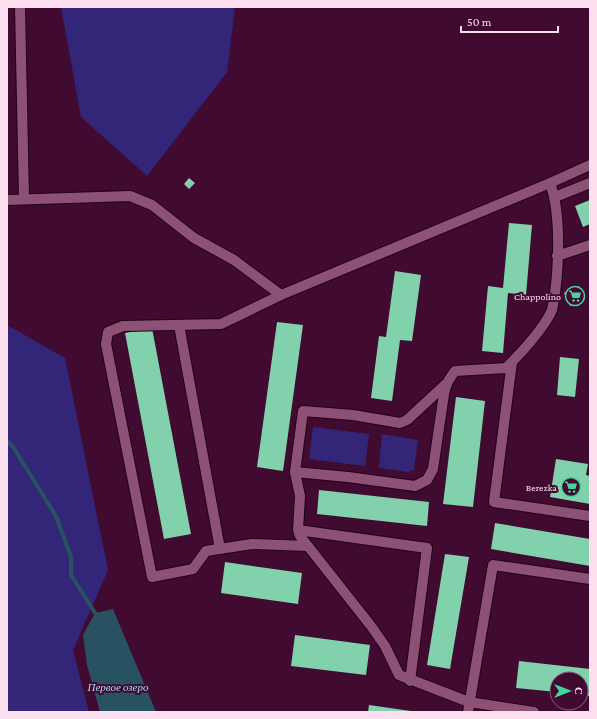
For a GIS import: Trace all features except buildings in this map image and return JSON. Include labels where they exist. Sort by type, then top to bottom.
[{"type":"lane","points":[[20,7],[24,199]]},
{"type":"lane","points":[[307,546],[252,544],[206,551],[193,569],[152,577],[106,344],[108,332],[123,326],[221,324],[281,295],[590,165]]},
{"type":"lane","points":[[534,712],[468,707],[399,675],[385,646],[371,626],[307,546],[298,530],[300,496],[295,472],[303,411],[354,415],[400,423],[407,420],[446,384],[455,371],[469,369],[501,370],[506,368],[512,362],[549,317],[554,300],[557,256],[555,197],[550,183]]},
{"type":"lane","points":[[555,197],[590,183]]},
{"type":"lane","points":[[7,200],[130,196],[152,205],[194,238],[234,260],[281,295]]},
{"type":"lane","points":[[557,256],[590,245]]},
{"type":"lane","points":[[179,325],[220,549]]},
{"type":"lane","points":[[512,362],[494,502],[590,516]]},
{"type":"lane","points":[[295,472],[410,485],[421,484],[431,474],[433,469],[446,384]]},
{"type":"lane","points":[[298,530],[427,548],[410,681]]},
{"type":"lane","points":[[468,707],[493,565],[590,578]]},
{"type":"shaded area","points":[[61,7],[235,7],[227,72],[147,176],[81,117]]},
{"type":"shaded area","points":[[7,325],[65,358],[108,570],[73,650],[89,712],[7,712]]},
{"type":"shaded area","points":[[313,427],[369,434],[365,466],[309,459]]},
{"type":"shaded area","points":[[382,434],[418,440],[414,470],[407,472],[379,468]]},
{"type":"water","name":"Первое озеро","points":[[113,609],[156,712],[100,712],[87,665],[83,635],[95,613]]},
{"type":"waterway","points":[[7,441],[13,447],[56,516],[71,557],[71,575],[95,613]]},
{"type":"place","name":"Chappolino","points":[[575,296]]},
{"type":"place","name":"Berezka","points":[[571,487]]}]
